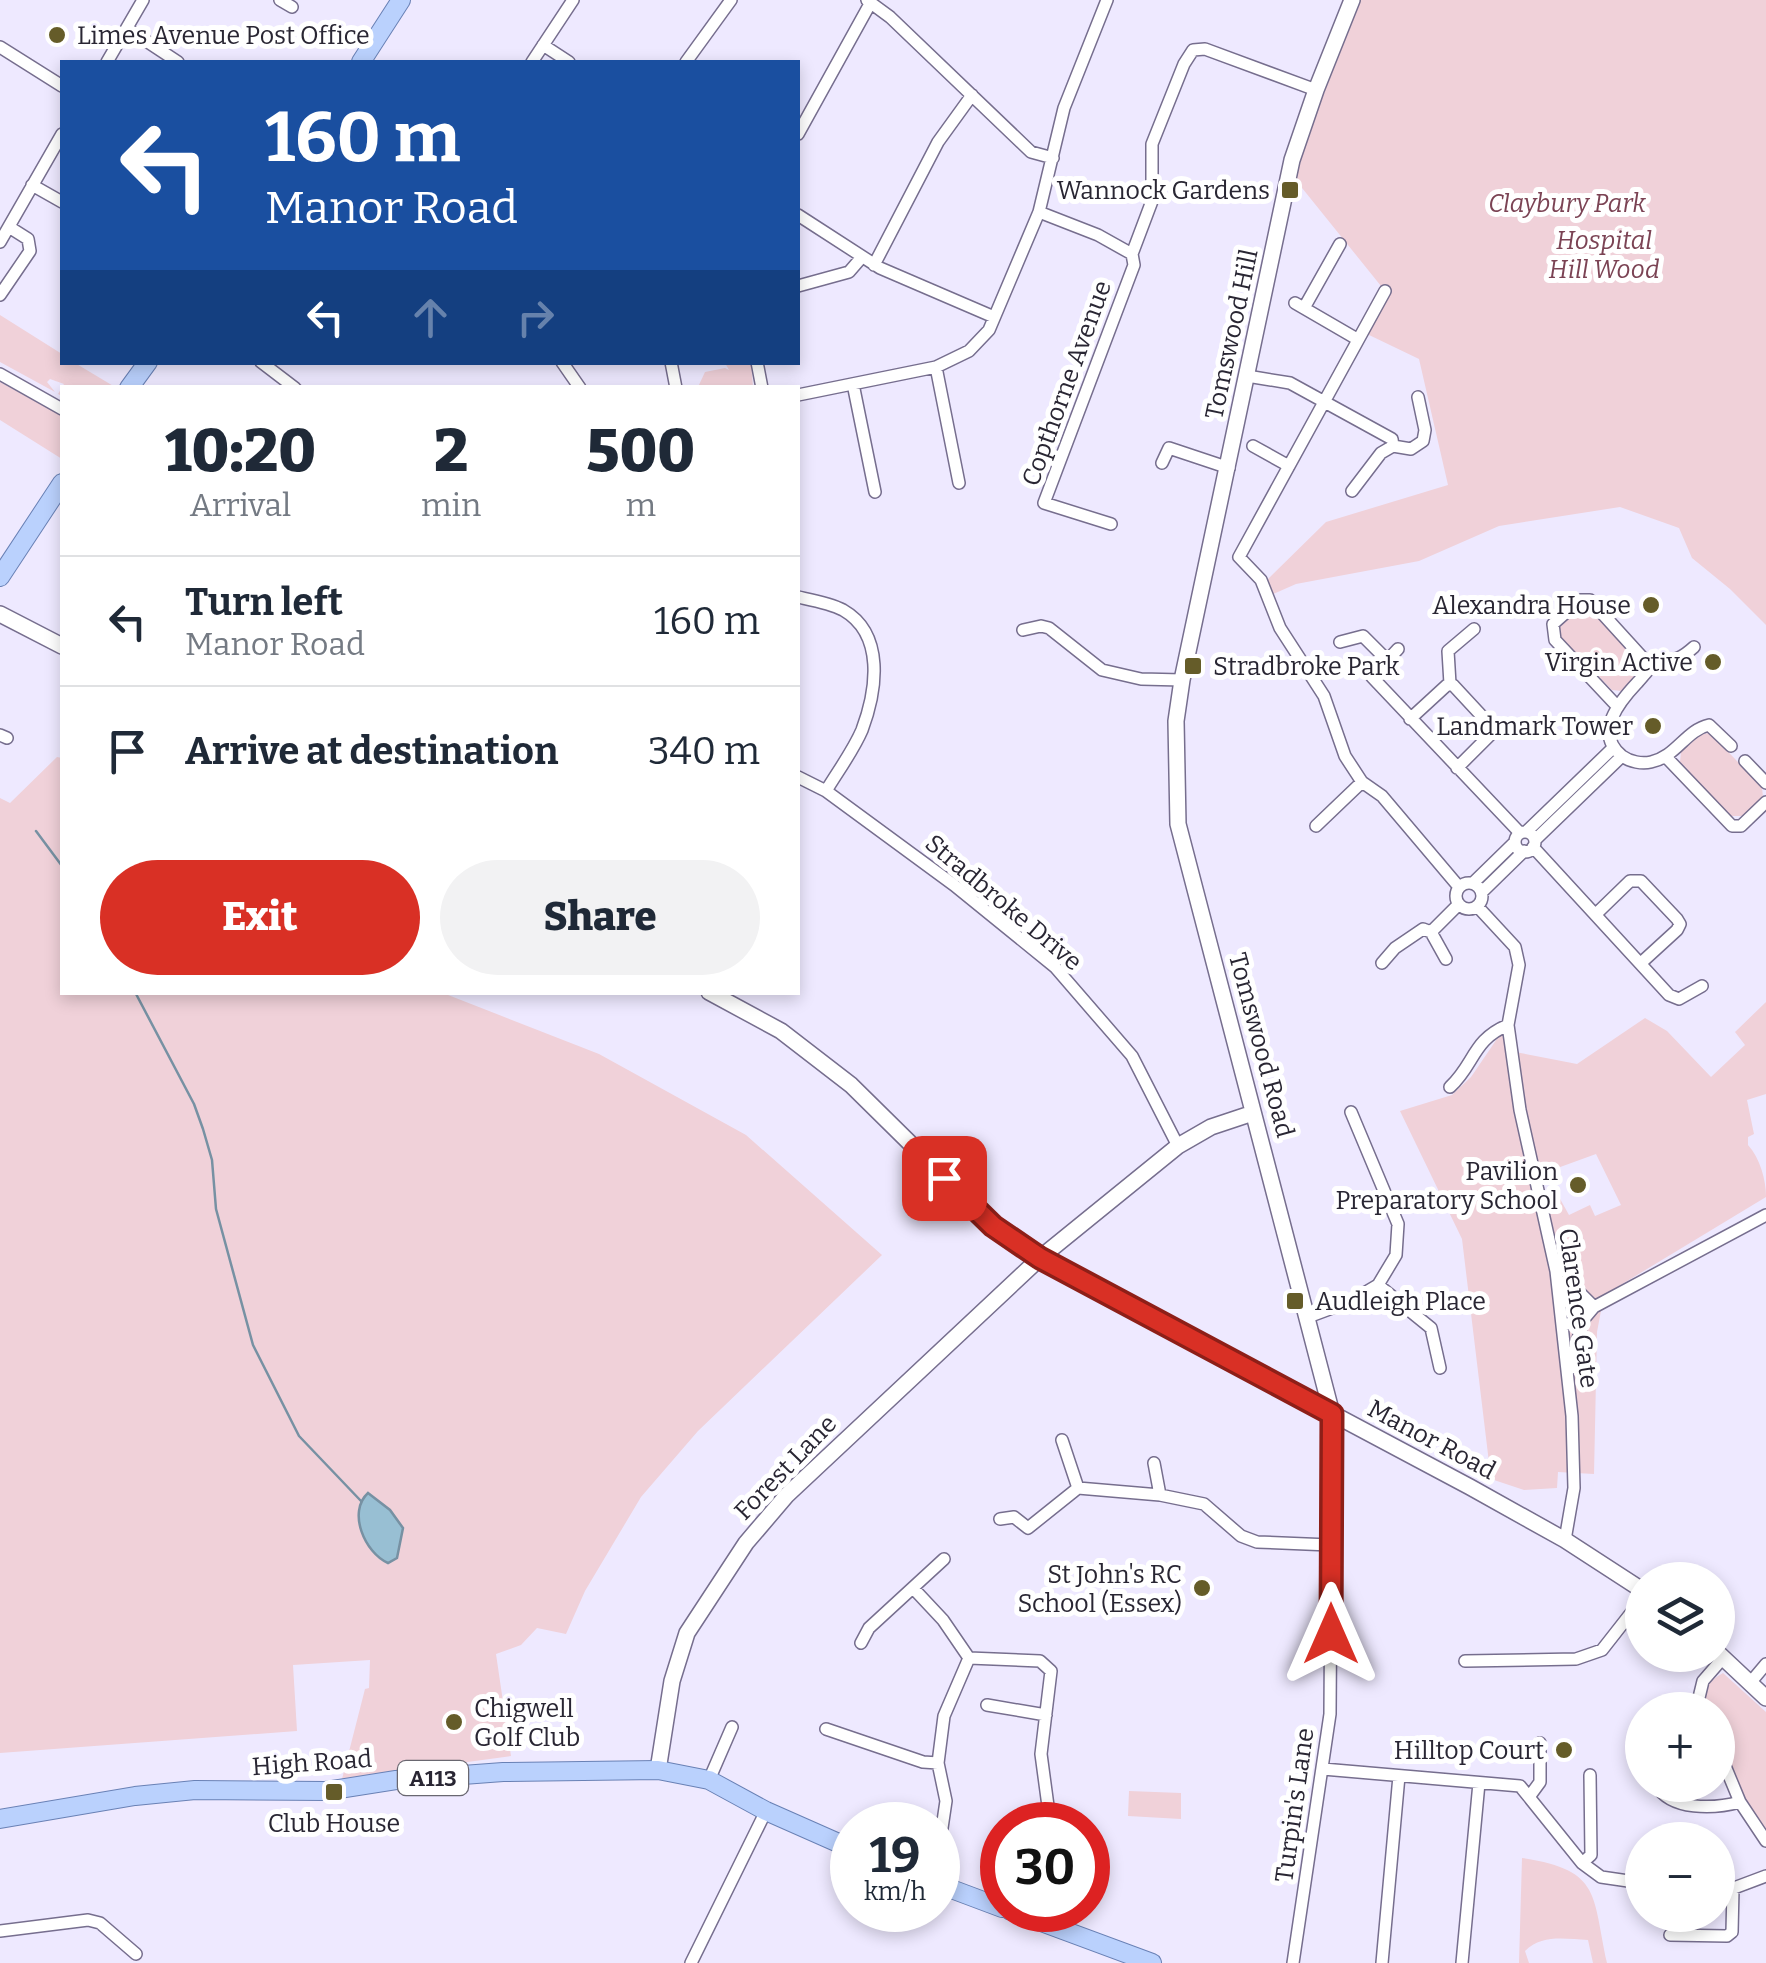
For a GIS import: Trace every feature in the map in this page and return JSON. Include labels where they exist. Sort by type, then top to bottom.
[{"type":"main road","points":[[365,60],[402,0]]},
{"type":"main road","points":[[0,577],[60,486]]},
{"type":"main road","name":"High Road","points":[[0,1818],[195,1790],[326,1791],[396,1780],[503,1772],[658,1770],[709,1780],[830,1839]]},
{"type":"main road","points":[[1068,1932],[1152,1963]]},
{"type":"street","points":[[108,60],[145,0]]},
{"type":"street","points":[[280,0],[292,8]]},
{"type":"street","points":[[533,60],[573,0]]},
{"type":"street","points":[[687,60],[731,0]]},
{"type":"street","points":[[800,394],[936,368],[969,351],[989,330],[1039,212],[1064,108],[1106,0]]},
{"type":"street","name":"Tomswood Hill","points":[[1181,683],[1292,160],[1352,0]]},
{"type":"street","points":[[800,130],[869,1],[1031,152],[1053,158]]},
{"type":"street","points":[[128,29],[175,60]]},
{"type":"street","points":[[543,46],[566,60]]},
{"type":"street","points":[[0,47],[60,85]]},
{"type":"street","points":[[1132,254],[1152,200],[1152,144],[1193,50],[1204,49],[1316,90]]},
{"type":"street","points":[[800,285],[848,272],[868,261],[938,142],[972,96]]},
{"type":"street","points":[[0,242],[60,137]]},
{"type":"street","points":[[32,185],[60,201]]},
{"type":"street","name":"Copthorne Avenue","points":[[1039,212],[1098,235],[1132,254],[1134,265],[1044,503],[1111,524]]},
{"type":"street","points":[[800,216],[868,261],[994,316]]},
{"type":"street","points":[[0,295],[30,251],[28,239],[9,227]]},
{"type":"street","points":[[1340,244],[1319,269],[1300,306],[1357,339]]},
{"type":"street","points":[[1385,292],[1239,557],[1261,580],[1280,628],[1324,696],[1345,756],[1362,782],[1382,796],[1459,887],[1477,888]]},
{"type":"street","points":[[265,365],[291,385]]},
{"type":"street","points":[[936,368],[959,483]]},
{"type":"street","points":[[0,374],[60,408]]},
{"type":"street","points":[[1247,376],[1290,384],[1392,443],[1411,449],[1423,441],[1425,430],[1418,397]]},
{"type":"street","points":[[853,384],[875,492]]},
{"type":"street","points":[[1352,491],[1392,443]]},
{"type":"street","points":[[1253,446],[1289,466]]},
{"type":"street","points":[[1162,464],[1168,448],[1229,468]]},
{"type":"street","points":[[800,597],[841,608],[863,626],[874,650],[873,682],[862,730],[826,791]]},
{"type":"street","points":[[1616,705],[1555,640],[1553,624],[1580,600],[1590,600],[1650,666]]},
{"type":"street","points":[[0,614],[60,645]]},
{"type":"street","points":[[1023,630],[1049,628],[1102,670],[1181,683]]},
{"type":"street","points":[[1456,768],[1490,735],[1491,726],[1450,684],[1448,651],[1474,628]]},
{"type":"street","points":[[1340,642],[1363,636],[1387,660]]},
{"type":"street","points":[[1694,646],[1678,661],[1650,666],[1616,705],[1609,728],[1618,752],[1647,764],[1666,758],[1701,727],[1709,725],[1730,746]]},
{"type":"street","points":[[1398,648],[1372,677],[1674,998],[1684,998],[1702,986]]},
{"type":"street","name":"Tomswood Road","points":[[1181,683],[1176,721],[1178,824],[1332,1414]]},
{"type":"street","points":[[1410,719],[1450,684]]},
{"type":"street","points":[[1459,887],[1459,904],[1468,909],[1477,906],[1477,888],[1618,752]]},
{"type":"street","points":[[1666,758],[1732,826],[1741,826],[1766,802]]},
{"type":"street","points":[[1745,761],[1766,783]]},
{"type":"street","name":"Stradbroke Drive","points":[[800,778],[826,791],[954,884],[1055,967],[1132,1056],[1178,1146]]},
{"type":"street","points":[[1316,826],[1362,782]]},
{"type":"street","points":[[1596,914],[1635,880],[1678,919],[1677,930],[1642,962]]},
{"type":"street","points":[[1430,932],[1459,904]]},
{"type":"street","name":"Clarence Gate","points":[[1477,906],[1518,956],[1508,1026],[1520,1110],[1558,1286],[1568,1378],[1574,1488],[1564,1540]]},
{"type":"street","points":[[1382,963],[1422,929],[1430,932],[1446,959]]},
{"type":"street","name":"Manor Road","points":[[715,995],[781,1031],[850,1085],[993,1226],[1040,1258],[1564,1540],[1625,1579]]},
{"type":"street","points":[[1450,1086],[1464,1072],[1482,1041],[1508,1026]]},
{"type":"street","points":[[1308,1317],[1351,1302],[1378,1285],[1396,1255],[1398,1224],[1352,1112]]},
{"type":"street","name":"Forest Lane","points":[[658,1770],[672,1681],[688,1633],[746,1543],[787,1495],[1040,1258],[1178,1146],[1211,1127],[1253,1113]]},
{"type":"street","points":[[1568,1378],[1583,1320],[1594,1308],[1766,1214]]},
{"type":"street","points":[[1378,1285],[1431,1328],[1440,1368]]},
{"type":"street","points":[[1558,1286],[1575,1288],[1594,1308]]},
{"type":"street","points":[[1562,1325],[1583,1320]]},
{"type":"street","name":"Turpin's Lane","points":[[1293,1963],[1330,1714],[1332,1414]]},
{"type":"street","points":[[1062,1440],[1078,1488]]},
{"type":"street","points":[[1154,1463],[1160,1495]]},
{"type":"street","points":[[1000,1519],[1014,1517],[1028,1528],[1078,1488],[1160,1495],[1204,1504],[1242,1536],[1257,1542],[1330,1545]]},
{"type":"street","points":[[860,1642],[944,1559]]},
{"type":"street","points":[[913,1588],[943,1620],[969,1658]]},
{"type":"street","points":[[1465,1661],[1576,1659],[1602,1650],[1625,1621]]},
{"type":"street","points":[[969,1658],[1040,1660],[1051,1671],[1042,1754],[1048,1802]]},
{"type":"street","points":[[946,1802],[938,1764],[944,1716],[969,1658]]},
{"type":"street","points":[[1750,1683],[1766,1664]]},
{"type":"street","points":[[1735,1670],[1766,1698]]},
{"type":"street","points":[[987,1705],[1046,1714]]},
{"type":"street","points":[[709,1780],[732,1727]]},
{"type":"street","points":[[826,1729],[938,1764]]},
{"type":"street","points":[[1529,1797],[1540,1782],[1540,1743]]},
{"type":"street","points":[[1323,1769],[1520,1786],[1582,1864],[1601,1877],[1625,1881]]},
{"type":"street","points":[[1582,1864],[1592,1855],[1590,1774]]},
{"type":"street","points":[[1382,1963],[1399,1776]]},
{"type":"street","points":[[1462,1963],[1479,1783]]},
{"type":"street","points":[[1735,1790],[1766,1842]]},
{"type":"street","points":[[1676,1802],[1740,1802]]},
{"type":"street","points":[[692,1963],[766,1810]]},
{"type":"street","points":[[1735,1890],[1766,1876]]},
{"type":"street","points":[[0,1931],[88,1920],[100,1923],[136,1954]]},
{"type":"street","points":[[1670,1935],[1727,1936],[1732,1932]]},
{"type":"green space","name":"Claybury Park","points":[[1359,0],[1766,0],[1766,625],[1692,558],[1679,528],[1620,507],[1499,526],[1419,561],[1296,584],[1271,595],[1267,580],[1326,522],[1448,485],[1419,359],[1367,334],[1385,291],[1294,178],[1313,104]]},
{"type":"green space","points":[[0,315],[60,353],[60,365],[78,365],[112,385],[63,385],[50,379],[47,382],[55,392],[0,362]]},
{"type":"green space","points":[[726,365],[751,365],[753,385],[699,385],[705,372],[729,370]]},
{"type":"green space","points":[[0,382],[60,415],[60,458],[0,420]]},
{"type":"green space","points":[[1589,606],[1641,661],[1642,671],[1621,691],[1612,690],[1560,637],[1560,627],[1580,608]]},
{"type":"green space","points":[[1710,733],[1762,787],[1763,798],[1742,816],[1731,816],[1680,762],[1681,752],[1701,734]]},
{"type":"green space","name":"Chigwell Golf Club","points":[[60,758],[60,995],[448,995],[599,1054],[746,1135],[882,1255],[698,1431],[641,1497],[585,1591],[566,1634],[537,1628],[521,1645],[496,1654],[511,1756],[342,1779],[365,1689],[369,1688],[370,1660],[293,1665],[297,1731],[0,1753],[0,798],[10,803]]},
{"type":"green space","points":[[1766,1002],[1766,1094],[1747,1100],[1754,1134],[1748,1137],[1748,1145],[1761,1170],[1766,1197],[1604,1295],[1597,1332],[1594,1474],[1558,1472],[1557,1488],[1524,1490],[1491,1479],[1462,1239],[1400,1111],[1452,1095],[1471,1077],[1501,1033],[1510,1051],[1577,1064],[1645,1018],[1667,1031],[1711,1077],[1745,1045],[1735,1032]],"holes":[[[1596,1154],[1621,1205],[1595,1216],[1590,1205],[1569,1215],[1559,1197],[1547,1199],[1541,1174]]]},
{"type":"green space","points":[[1723,1673],[1766,1712],[1766,1833],[1744,1799],[1735,1775],[1735,1692],[1705,1692]]},
{"type":"green space","points":[[1129,1791],[1181,1793],[1181,1819],[1128,1816]]},
{"type":"green space","points":[[1522,1858],[1567,1870],[1589,1890],[1607,1963],[1593,1963],[1588,1940],[1562,1939],[1539,1942],[1525,1951],[1529,1963],[1519,1963]]},
{"type":"water","points":[[368,1493],[390,1510],[403,1528],[397,1558],[388,1563],[372,1551],[359,1521],[362,1501]]},
{"type":"waterway","points":[[36,831],[60,863]]},
{"type":"waterway","points":[[137,995],[194,1104],[203,1129],[212,1160],[216,1209],[253,1345],[299,1436],[361,1501]]},
{"type":"place","name":"Limes Avenue Post Office","points":[[57,35]]},
{"type":"place","name":"Wannock Gardens","points":[[1290,190]]},
{"type":"place","name":"Alexandra House","points":[[1651,605]]},
{"type":"place","name":"Virgin Active","points":[[1713,662]]},
{"type":"place","name":"Stradbroke Park","points":[[1193,666]]},
{"type":"place","name":"Landmark Tower","points":[[1653,726]]},
{"type":"place","name":"Pavilion Preparatory School","points":[[1578,1185]]},
{"type":"place","name":"Audleigh Place","points":[[1295,1301]]},
{"type":"place","name":"St John's RC School (Essex)","points":[[1202,1588]]},
{"type":"place","name":"Chigwell Golf Club","points":[[454,1722]]},
{"type":"place","name":"Hilltop Court","points":[[1564,1750]]},
{"type":"place","name":"Club House","points":[[334,1792]]},
{"type":"route","points":[[944,1178],[993,1226],[1040,1258],[1332,1414],[1331,1634]]},
{"type":"park label","name":"Hospital Hill Wood","points":[[1604,254]]}]
